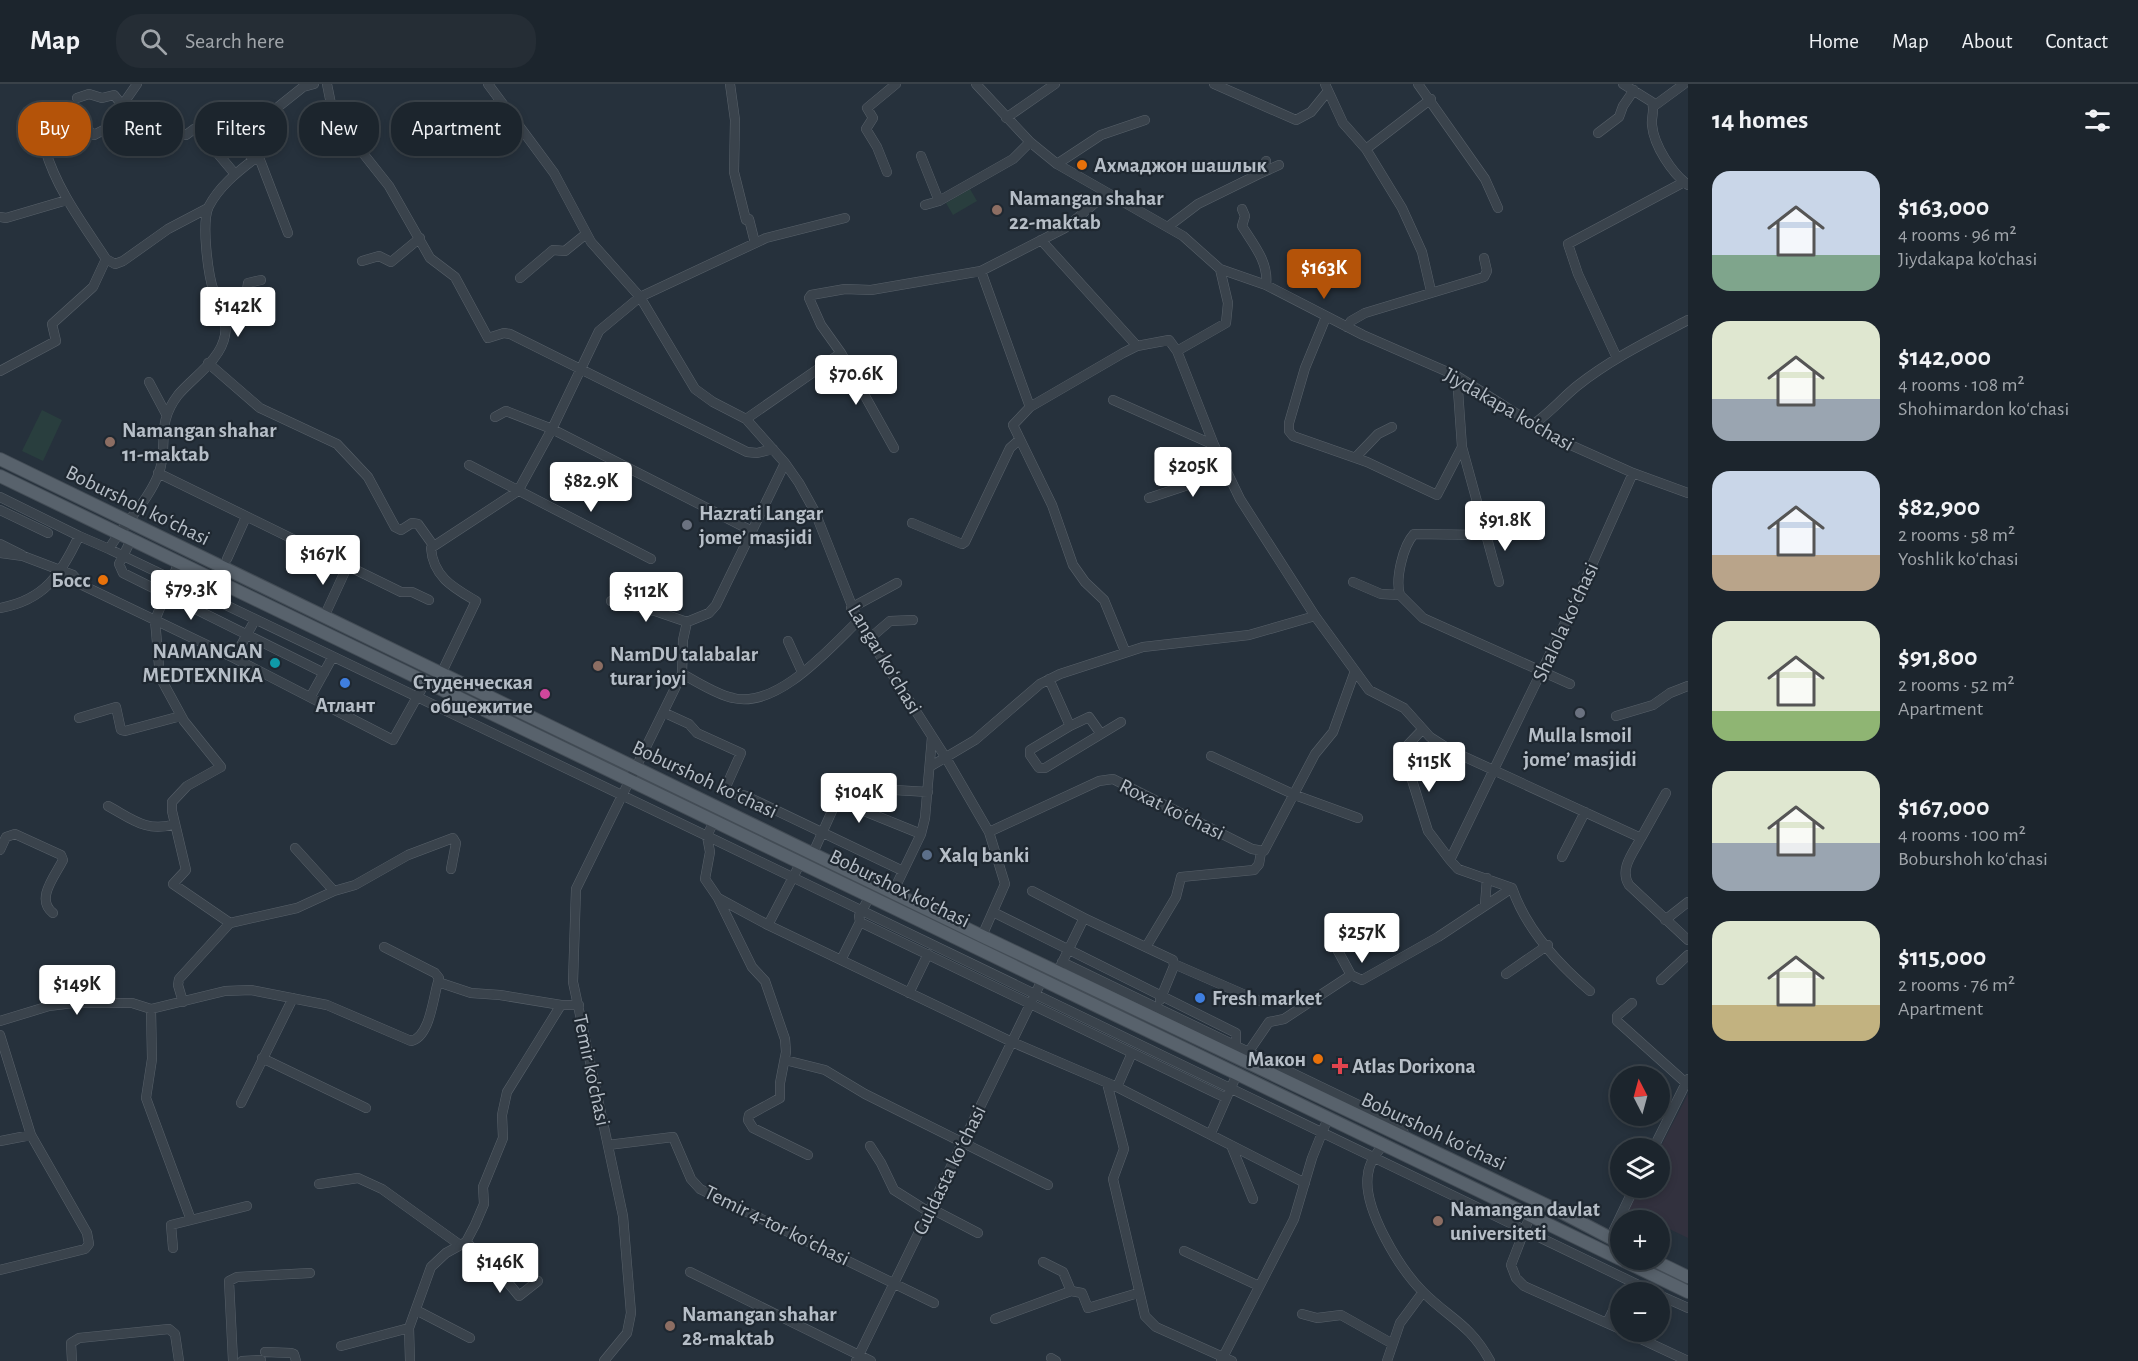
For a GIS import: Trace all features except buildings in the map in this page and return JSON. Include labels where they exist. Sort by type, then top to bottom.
[{"type":"main road","name":"Boburshoh koʻchasi","points":[[0,459],[982,936],[1060,967],[1186,1027],[1404,1138],[1610,1239]]},
{"type":"main road","name":"Boburshox ko'chasi","points":[[0,476],[1286,1097],[1382,1146],[1610,1254]]},
{"type":"main road","points":[[1604,1251],[1610,1246]]},
{"type":"main road","points":[[1670,1268],[1688,1277]]},
{"type":"main road","name":"Boburshox ko'chasi","points":[[1643,1270],[1688,1292]]},
{"type":"street","points":[[124,102],[137,84]]},
{"type":"street","points":[[253,160],[240,138],[300,86],[314,84]]},
{"type":"street","points":[[327,84],[332,109],[339,123],[389,186],[430,258],[455,277],[488,338],[504,333],[510,334],[747,452],[756,453],[773,449]]},
{"type":"street","name":"Langar koʻchasi","points":[[488,84],[554,173],[586,234],[640,297],[695,389],[746,419],[785,463],[815,512],[858,621],[946,758],[988,832],[1005,884],[982,936]]},
{"type":"street","points":[[730,84],[735,120],[734,172],[740,203],[746,220],[749,219],[755,243]]},
{"type":"street","points":[[887,172],[878,147],[866,129],[873,118],[867,108],[896,84]]},
{"type":"street","name":"Jiydakapa ko'chasi","points":[[976,84],[1030,142],[1057,164],[1106,194],[1168,226],[1221,269],[1266,285],[1326,317],[1457,376],[1532,425],[1632,473],[1688,493]]},
{"type":"street","points":[[1006,117],[1055,84]]},
{"type":"street","points":[[1214,84],[1296,120],[1311,112],[1327,88]]},
{"type":"street","points":[[1418,84],[1431,99],[1463,151],[1485,179],[1498,208]]},
{"type":"street","points":[[1623,84],[1649,99],[1654,106]]},
{"type":"street","points":[[1617,358],[1578,274],[1568,244],[1686,183],[1658,146],[1651,124],[1654,106],[1684,84]]},
{"type":"street","points":[[1327,88],[1343,123],[1366,149],[1388,180],[1413,231],[1431,291]]},
{"type":"street","points":[[1598,133],[1619,117],[1623,106],[1634,90]]},
{"type":"street","points":[[77,98],[89,94],[102,98],[113,94],[121,102]]},
{"type":"street","points":[[1366,149],[1431,99]]},
{"type":"street","points":[[1057,164],[1101,135],[1145,120]]},
{"type":"street","points":[[103,131],[94,135],[86,128],[45,148],[52,172],[67,200],[106,259],[115,264],[123,261],[168,229],[208,208],[235,174],[253,160],[261,160],[288,233]]},
{"type":"street","points":[[186,135],[192,130],[198,130],[235,174]]},
{"type":"street","points":[[925,205],[939,201],[1013,159],[1030,142]]},
{"type":"street","points":[[921,156],[939,201]]},
{"type":"street","points":[[1259,174],[1266,161]]},
{"type":"street","points":[[1168,226],[1198,204],[1280,165]]},
{"type":"street","points":[[894,448],[840,352],[821,325],[810,298],[811,295],[845,289],[871,290],[981,271],[1065,228],[1106,194]]},
{"type":"street","points":[[0,218],[67,200]]},
{"type":"street","points":[[109,549],[145,500],[158,473],[162,429],[166,414],[177,396],[223,344],[226,333],[220,305],[209,273],[206,242],[208,208]]},
{"type":"street","points":[[1242,209],[1245,216],[1242,226],[1260,254],[1267,272],[1266,285]]},
{"type":"street","points":[[441,674],[476,601],[442,578],[432,555],[434,545],[502,504],[518,491],[552,429],[599,331],[640,297],[755,243],[845,218]]},
{"type":"street","points":[[520,278],[553,250],[565,251],[586,234]]},
{"type":"street","points":[[362,261],[380,256],[391,261],[420,238]]},
{"type":"street","points":[[1041,240],[1137,346]]},
{"type":"street","points":[[1347,327],[1351,321],[1365,313],[1416,298],[1431,291],[1484,277],[1487,271],[1484,258]]},
{"type":"street","points":[[0,371],[56,341],[52,324],[93,287],[106,259]]},
{"type":"street","points":[[1177,351],[1226,323],[1228,303],[1221,269]]},
{"type":"street","points":[[981,271],[1030,407]]},
{"type":"street","points":[[220,305],[246,297],[249,295],[248,284],[261,280]]},
{"type":"street","points":[[1326,317],[1305,368],[1289,431],[1293,436],[1355,458],[1437,495],[1462,447]]},
{"type":"street","points":[[1532,425],[1548,414],[1576,387],[1617,358],[1688,320]]},
{"type":"street","points":[[1125,651],[1104,600],[1085,582],[1073,565],[1052,505],[1013,425],[1030,407],[1137,346],[1169,340],[1177,351],[1214,445],[1240,499],[1315,616],[1369,690],[1404,708],[1422,730],[1452,751],[1641,838]]},
{"type":"street","points":[[746,419],[840,352]]},
{"type":"street","points":[[208,363],[260,408],[337,444],[368,477],[395,527],[400,530],[412,523],[418,524],[434,545]]},
{"type":"street","points":[[1457,376],[1462,447],[1484,535],[1489,542],[1499,582]]},
{"type":"street","points":[[149,382],[166,414]]},
{"type":"street","points":[[1113,400],[1214,445]]},
{"type":"street","points":[[495,417],[506,411],[552,429],[752,531]]},
{"type":"street","points":[[1355,458],[1378,434],[1392,427]]},
{"type":"street","points":[[912,523],[962,544],[965,542],[1011,448],[1019,440]]},
{"type":"street","points":[[611,601],[655,611],[687,622],[709,613],[716,605],[785,463]]},
{"type":"street","points":[[470,465],[651,559]]},
{"type":"street","points":[[1149,498],[1203,480],[1225,469]]},
{"type":"street","points":[[158,473],[342,561],[347,567],[401,592],[412,592],[429,600]]},
{"type":"street","name":"Shalola koʻchasi","points":[[1450,860],[1493,768],[1542,672],[1632,473]]},
{"type":"street","points":[[0,497],[862,911],[1033,999],[1228,1094]]},
{"type":"street","points":[[0,510],[48,533]]},
{"type":"street","points":[[227,559],[246,517]]},
{"type":"street","points":[[1484,535],[1414,534],[1409,542],[1399,576],[1400,595],[1423,618],[1570,684]]},
{"type":"street","points":[[0,608],[22,603],[47,586],[62,571],[79,536]]},
{"type":"street","points":[[132,538],[119,564],[120,570],[324,673]]},
{"type":"street","points":[[0,544],[73,575],[82,585],[311,696],[393,740],[426,681]]},
{"type":"street","points":[[0,553],[24,556]]},
{"type":"street","points":[[179,562],[155,620],[160,677],[181,716],[221,767],[187,786],[176,796],[171,806],[186,870],[173,882],[174,886],[230,923]]},
{"type":"street","points":[[324,616],[347,567]]},
{"type":"street","points":[[1353,582],[1381,594],[1400,595]]},
{"type":"street","points":[[851,608],[897,583]]},
{"type":"street","points":[[931,766],[975,740],[1049,679],[1125,651],[1249,635],[1315,616]]},
{"type":"street","points":[[234,658],[255,620]]},
{"type":"street","points":[[869,639],[890,621],[913,620]]},
{"type":"street","points":[[687,622],[683,640],[682,674],[724,695],[746,700],[768,695],[802,672],[858,621]]},
{"type":"street","points":[[788,642],[802,672]]},
{"type":"street","points":[[311,696],[332,658]]},
{"type":"street","points":[[1146,947],[1176,897],[1181,877],[1254,870],[1259,864],[1261,852],[1270,844],[1315,754],[1333,732],[1355,671]]},
{"type":"street","name":"Temir ko'chasi","points":[[604,1361],[627,1334],[631,1313],[623,1216],[572,967],[576,889],[621,794],[638,769],[682,674]]},
{"type":"street","points":[[1049,679],[1070,726]]},
{"type":"street","points":[[1616,716],[1653,705],[1670,693],[1688,686]]},
{"type":"street","points":[[79,717],[116,707],[121,730],[124,731],[181,716]]},
{"type":"street","points":[[665,713],[689,724],[697,733],[741,753],[724,791],[746,795],[903,871]]},
{"type":"street","points":[[1101,734],[1089,717],[1030,750],[1030,755],[1039,768],[1045,768],[1121,722]]},
{"type":"street","points":[[513,744],[521,728]]},
{"type":"street","points":[[1422,730],[1399,754],[1398,760],[1412,780],[1428,831],[1458,869],[1512,888],[1523,917],[1537,937],[1548,945],[1572,976],[1590,991]]},
{"type":"street","points":[[893,892],[921,834],[931,766],[932,737]]},
{"type":"street","points":[[566,770],[574,753]]},
{"type":"street","points":[[1211,756],[1295,795],[1358,818]]},
{"type":"street","name":"Roxat koʻchasi","points":[[988,832],[1100,781],[1113,780],[1261,852]]},
{"type":"street","points":[[844,787],[928,792]]},
{"type":"street","points":[[1666,793],[1625,868],[1624,876],[1629,885],[1688,940]]},
{"type":"street","points":[[813,853],[837,800],[921,834]]},
{"type":"street","points":[[108,806],[148,827],[161,828],[175,824]]},
{"type":"street","points":[[1562,857],[1585,812]]},
{"type":"street","points":[[714,821],[707,836],[710,852],[704,874],[752,967],[765,981],[785,1039],[780,1098],[749,1115],[748,1120],[753,1128],[808,1155]]},
{"type":"street","points":[[0,850],[6,837],[15,834],[61,855],[63,860],[45,897],[46,905],[53,913]]},
{"type":"street","points":[[183,1002],[179,979],[230,923],[297,908],[334,891],[355,885],[408,855],[453,838],[456,843],[451,869]]},
{"type":"street","points":[[295,848],[334,891]]},
{"type":"street","points":[[768,925],[801,862]]},
{"type":"street","points":[[1485,904],[1487,878]]},
{"type":"street","points":[[1338,951],[1351,975],[1362,980],[1438,937],[1512,888]]},
{"type":"street","points":[[1032,891],[1173,960],[1174,964],[1259,1001]]},
{"type":"street","points":[[841,960],[870,896]]},
{"type":"street","points":[[718,898],[768,925],[1012,1042],[1117,1087],[1305,1183]]},
{"type":"street","points":[[1665,920],[1688,902]]},
{"type":"street","points":[[993,912],[1236,1033],[1236,1046]]},
{"type":"street","points":[[1060,967],[1084,918]]},
{"type":"street","points":[[860,922],[1033,999],[1132,1053],[1322,1133],[1631,1282],[1640,1270]]},
{"type":"street","points":[[1506,974],[1548,945]]},
{"type":"street","points":[[0,1021],[49,1006],[73,1003],[132,1003],[151,1010],[225,992],[251,990],[327,1005],[411,1041],[419,1038],[425,1029],[439,978],[435,973],[384,947]]},
{"type":"street","points":[[909,993],[928,954]]},
{"type":"street","points":[[1661,980],[1688,955]]},
{"type":"street","points":[[1155,1012],[1174,964]]},
{"type":"street","points":[[1193,1012],[1186,1027],[1236,1046],[1245,1056],[1269,1022],[1284,1019],[1351,975]]},
{"type":"street","name":"Guldasta koʻchasi","points":[[857,1358],[1042,980]]},
{"type":"street","points":[[438,982],[471,993],[500,994],[561,1005],[579,1005]]},
{"type":"street","points":[[241,1102],[293,998]]},
{"type":"street","points":[[1632,1003],[1619,1014],[1617,1021],[1687,1081],[1658,1138]]},
{"type":"street","points":[[410,1361],[409,1328],[431,1267],[438,1259],[463,1244],[484,1204],[483,1187],[502,1138],[502,1115],[507,1092],[561,1005]]},
{"type":"street","points":[[151,1010],[152,1059],[146,1081],[146,1098],[191,1220]]},
{"type":"street","points":[[0,1035],[31,1135],[87,1233],[89,1244],[85,1249],[0,1270]]},
{"type":"street","points":[[1117,1087],[1132,1053]]},
{"type":"street","points":[[262,1058],[366,1108]]},
{"type":"street","points":[[785,1060],[825,1070],[848,1085],[1048,1185]]},
{"type":"street","points":[[1211,1133],[1237,1074]]},
{"type":"street","points":[[1107,1083],[1124,1149],[1113,1179],[1138,1293],[1149,1322],[1225,1360],[1259,1286],[1294,1219],[1328,1118]]},
{"type":"street","points":[[1279,1113],[1286,1097]]},
{"type":"street","points":[[1347,1145],[1354,1131]]},
{"type":"street","points":[[0,1141],[31,1135]]},
{"type":"street","name":"Temir 4-tor koʻchasi","points":[[608,1145],[673,1137],[691,1179],[700,1189],[934,1303]]},
{"type":"street","points":[[1231,1145],[1253,1199]]},
{"type":"street","points":[[870,1146],[894,1190],[978,1233]]},
{"type":"street","points":[[1382,1146],[1374,1158],[1367,1183],[1373,1210],[1394,1253],[1423,1292],[1467,1328],[1481,1344],[1490,1361]]},
{"type":"street","points":[[1434,1188],[1441,1173]]},
{"type":"street","points":[[319,1184],[358,1178],[382,1189],[463,1244],[505,1279],[519,1296],[538,1281]]},
{"type":"street","points":[[173,1248],[171,1225],[247,1206]]},
{"type":"street","points":[[1530,1216],[1511,1265],[1516,1278],[1524,1286],[1610,1324]]},
{"type":"street","points":[[1184,1251],[1259,1286]]},
{"type":"street","points":[[1043,1262],[1063,1272],[1071,1291]]},
{"type":"street","points":[[690,1272],[857,1358],[871,1361]]},
{"type":"street","points":[[233,1361],[229,1281],[237,1277],[310,1273]]},
{"type":"street","points":[[995,1319],[1071,1291],[1082,1293],[1088,1308],[1138,1293]]},
{"type":"street","points":[[1388,1361],[1391,1343],[1400,1323],[1423,1292]]},
{"type":"street","points":[[1670,1300],[1688,1308]]},
{"type":"street","points":[[416,1310],[470,1338]]},
{"type":"street","points":[[1302,1314],[1317,1318],[1341,1315],[1391,1343]]},
{"type":"street","points":[[1607,1323],[1610,1317]]},
{"type":"street","points":[[341,1346],[409,1328]]},
{"type":"street","points":[[72,1361],[71,1343],[79,1338],[169,1329],[175,1334],[179,1361]]},
{"type":"street","points":[[1647,1342],[1688,1361]]},
{"type":"street","points":[[242,1361],[291,1353],[294,1354],[296,1361]]},
{"type":"shaded area","points":[[1688,1094],[1688,1238],[1670,1229],[1670,1210],[1628,1210],[1634,1198],[1670,1198],[1670,1138],[1665,1138]]},
{"type":"green space","points":[[970,189],[977,201],[953,215],[946,203]]},
{"type":"green space","points":[[42,410],[62,420],[43,461],[22,451]]},
{"type":"place","name":"Ахмаджон шашлык","points":[[1082,165]]},
{"type":"place","name":"Namangan shahar 22-maktab","points":[[997,210]]},
{"type":"place","name":"Namangan shahar 11-maktab","points":[[110,442]]},
{"type":"place","name":"Hazrati Langar jome’ masjidi","points":[[687,525]]},
{"type":"place","name":"Босс","points":[[103,580]]},
{"type":"place","name":"NAMANGAN MEDTEXNIKA","points":[[275,663]]},
{"type":"place","name":"NamDU talabalar turar joyi","points":[[598,666]]},
{"type":"place","name":"Атлант","points":[[345,683]]},
{"type":"place","name":"Студенческая общежитие","points":[[545,694]]},
{"type":"place","name":"Mulla Ismoil jome’ masjidi","points":[[1580,713]]},
{"type":"place","name":"Xalq banki","points":[[927,855]]},
{"type":"place","name":"Fresh market","points":[[1200,998]]},
{"type":"place","name":"Макон","points":[[1318,1059]]},
{"type":"place","name":"Atlas Dorixona","points":[[1340,1066]]},
{"type":"place","name":"Namangan davlat universiteti","points":[[1438,1221]]},
{"type":"place","name":"Namangan shahar 28-maktab","points":[[670,1326]]}]
